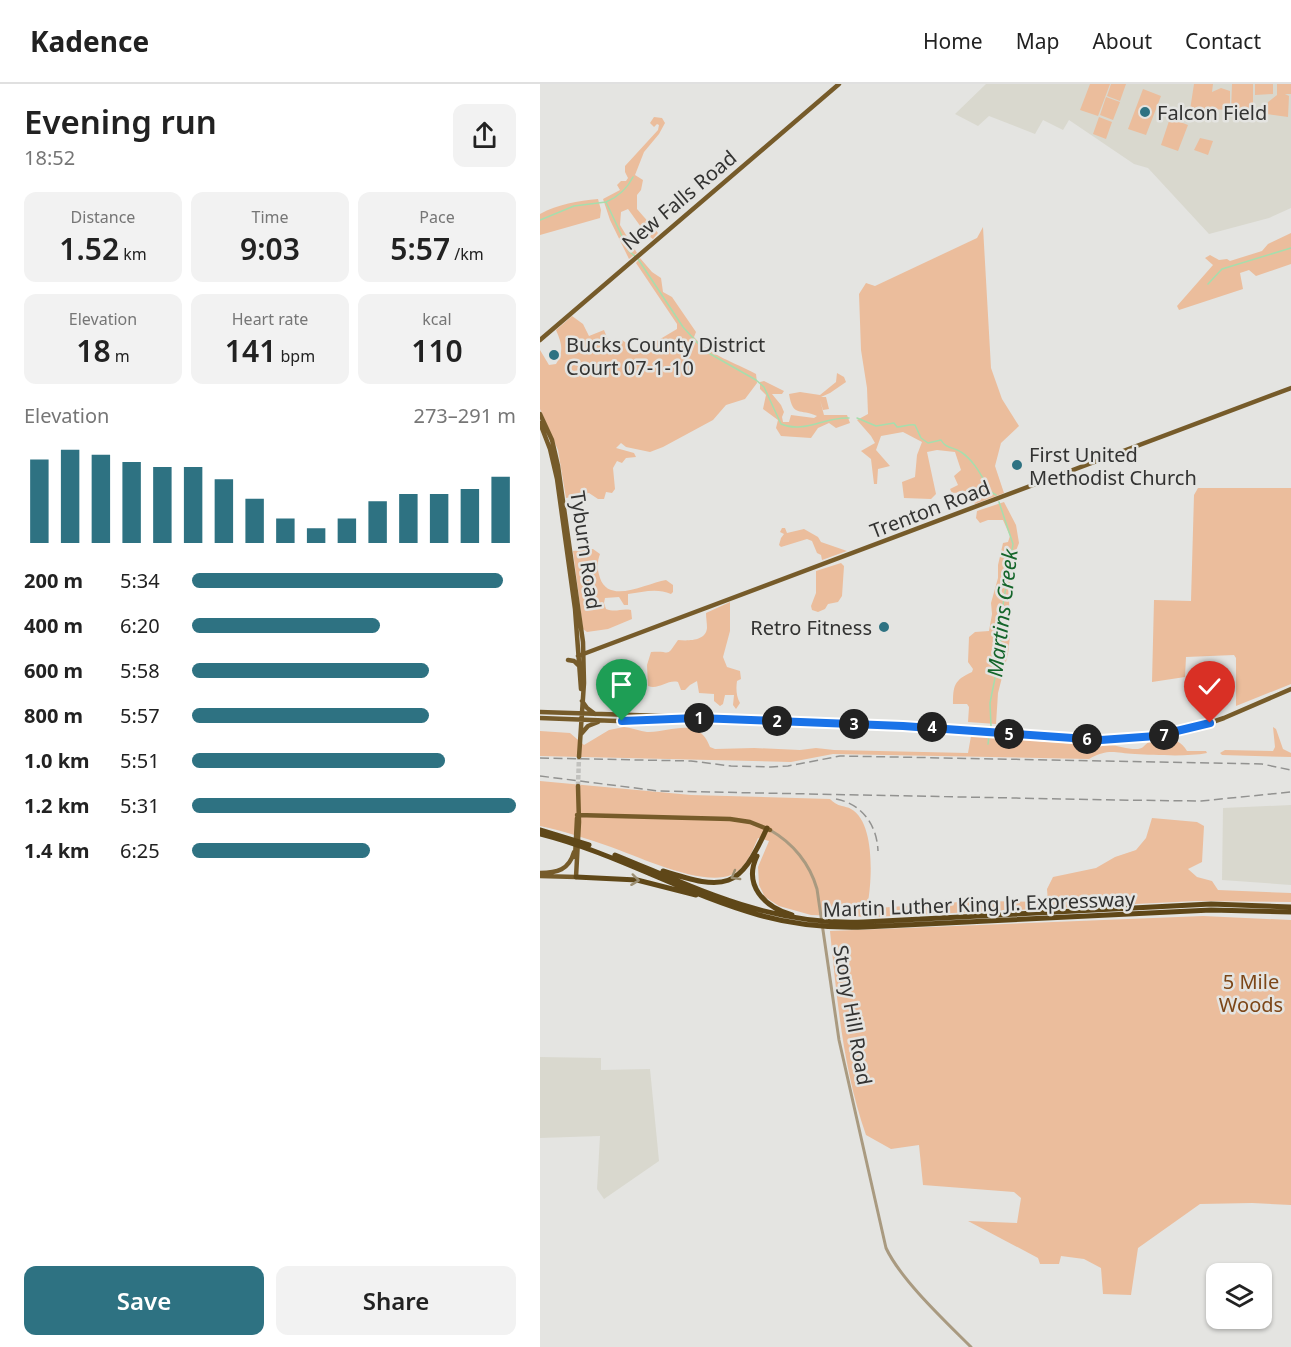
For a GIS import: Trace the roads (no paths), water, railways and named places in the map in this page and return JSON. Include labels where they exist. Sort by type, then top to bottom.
[{"type":"highway","points":[[630,861],[694,880],[725,881],[736,877],[746,868],[768,829]]},
{"type":"highway","points":[[768,829],[753,866],[753,880],[757,892],[764,902],[778,910],[817,921]]},
{"type":"highway","name":"Martin Luther King Jr. Expressway","points":[[540,832],[630,861],[742,906],[779,916],[817,921],[854,922],[1211,904],[1291,907]]},
{"type":"highway","name":"Martin Luther King Jr. Expressway","points":[[585,845],[732,906],[788,922],[845,928],[1211,909],[1291,912]]},
{"type":"highway","points":[[576,878],[643,881],[732,906]]},
{"type":"main road","name":"New Falls Road","points":[[540,340],[839,84]]},
{"type":"main road","name":"Trenton Road","points":[[581,655],[1291,388]]},
{"type":"main road","name":"Tyburn Road","points":[[540,414],[552,440],[558,466],[583,642],[581,655]]},
{"type":"main road","name":"Tyburn Road","points":[[540,423],[550,449],[557,479],[581,655],[582,696],[579,757]]},
{"type":"main road","points":[[583,642],[588,648],[597,649]]},
{"type":"main road","points":[[568,660],[574,661],[581,668],[597,649]]},
{"type":"main road","points":[[540,712],[565,713],[603,721],[697,718],[903,726],[1117,740],[1156,736],[1199,726],[1291,689]]},
{"type":"main road","points":[[565,713],[576,709],[582,696]]},
{"type":"main road","points":[[582,696],[589,711],[600,715]]},
{"type":"main road","points":[[540,718],[562,719],[600,715],[697,718]]},
{"type":"main road","points":[[562,719],[574,724],[580,736],[588,726],[603,721]]},
{"type":"main road","points":[[576,878],[578,786]]},
{"type":"main road","points":[[576,878],[579,822],[577,815]]},
{"type":"main road","name":"Stony Hill Road","points":[[577,815],[730,819],[750,822],[768,829]]},
{"type":"main road","points":[[540,875],[556,873],[565,868],[575,850]]},
{"type":"main road","points":[[540,875],[576,878]]},
{"type":"street","name":"Stony Hill Road","points":[[768,829],[791,845],[806,863],[816,884],[839,1040],[886,1248],[905,1277],[971,1347]]},
{"type":"waterway","points":[[606,202],[622,192],[633,177]]},
{"type":"waterway","name":"Martins Creek","points":[[540,220],[574,206],[606,202],[629,251],[638,259],[683,327],[705,351],[756,380],[764,387],[781,424],[798,427],[849,418]]},
{"type":"waterway","points":[[1208,284],[1222,269],[1291,248]]},
{"type":"waterway","name":"Martins Creek","points":[[857,418],[876,426],[894,423],[897,427],[915,425],[921,438],[928,443],[941,440],[945,445],[966,456],[978,470],[991,492],[996,495]]},
{"type":"waterway","name":"Martins Creek","points":[[991,726],[990,703],[1000,653],[1003,605],[1013,544],[999,502]]},
{"type":"waterway","name":"Martins Creek","points":[[988,744],[989,736]]},
{"type":"tunnel","points":[[578,786],[579,757]]},
{"type":"railway","points":[[540,758],[691,761],[731,766],[771,767],[840,756],[1262,764],[1291,770]]},
{"type":"railway","points":[[540,776],[659,791],[1201,801],[1291,792]]},
{"type":"railway","points":[[836,799],[853,806],[866,817],[875,833],[878,851]]},
{"type":"place","name":"Falcon Field","points":[[1145,112]]},
{"type":"place","name":"Bucks County District Court 07-1-10","points":[[554,355]]},
{"type":"place","name":"First United Methodist Church","points":[[1017,465]]},
{"type":"place","name":"Retro Fitness","points":[[884,627]]},
{"type":"park label","name":"5 Mile Woods","points":[[1251,992]]}]
